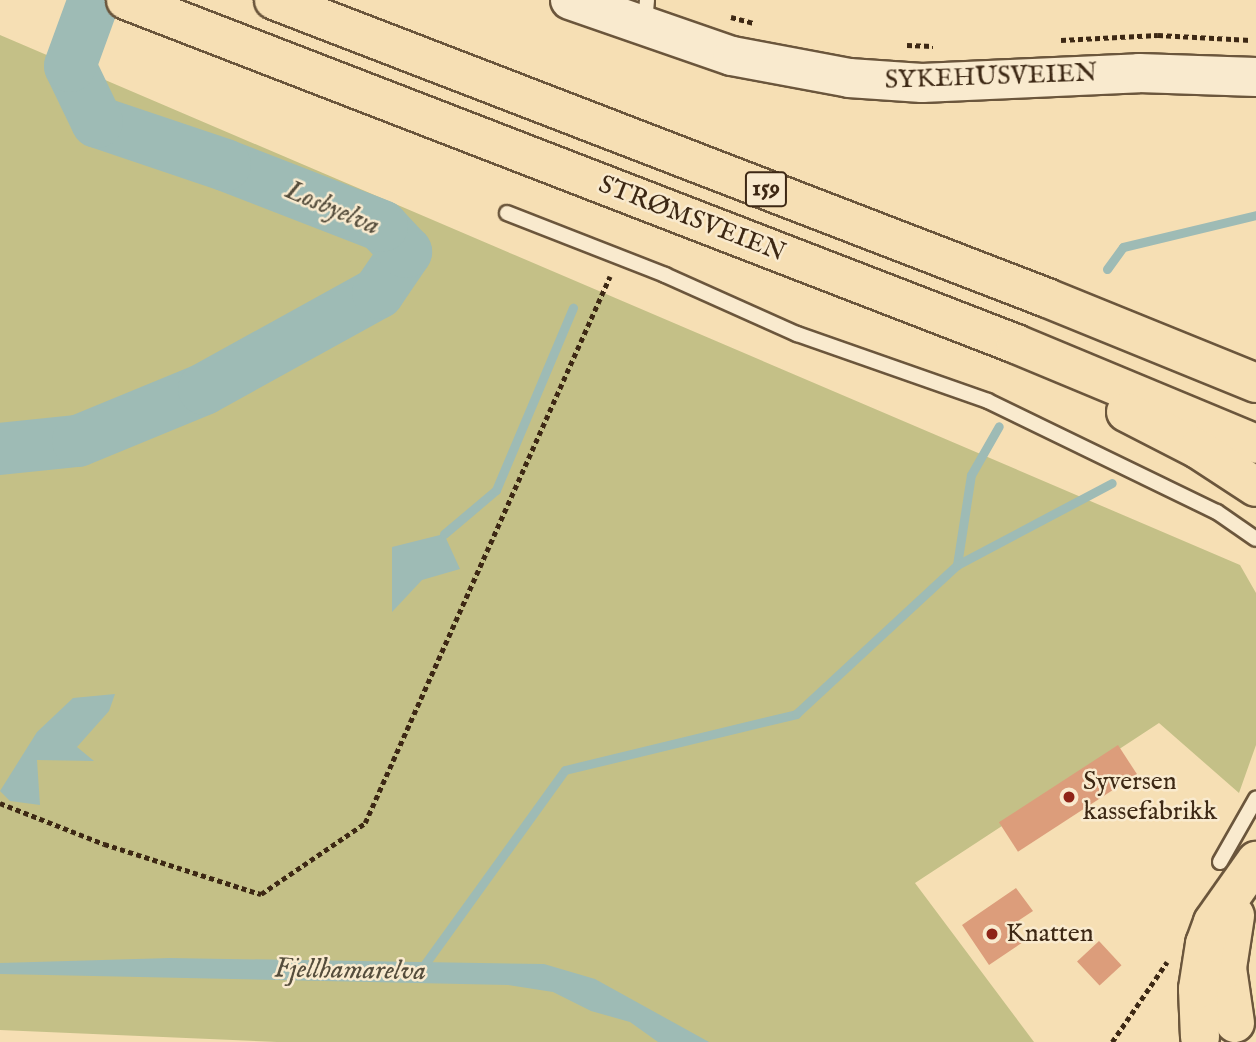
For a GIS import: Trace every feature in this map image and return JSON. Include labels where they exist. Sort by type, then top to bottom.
[{"type":"highway","name":"STRØMSVEIEN","points":[[274,0],[1047,298],[1256,383]]},
{"type":"highway","name":"STRØMSVEIEN","points":[[138,5],[1016,344],[1256,444]]},
{"type":"highway","points":[[335,23],[636,115],[1256,355]]},
{"type":"highway","points":[[483,139],[1000,362],[1134,415],[1256,487]]},
{"type":"highway","points":[[1222,1033],[1239,871]]},
{"type":"main road","name":"SYKEHUSVEIEN","points":[[570,0],[645,14],[764,63],[887,82],[1139,73],[1256,78]]},
{"type":"lane","points":[[507,213],[618,260],[664,275],[797,334],[988,401],[1217,512],[1256,539]]},
{"type":"lane","points":[[1239,871],[1256,799]]},
{"type":"path","points":[[719,14],[755,23]]},
{"type":"path","points":[[1054,40],[1158,35],[1256,40]]},
{"type":"path","points":[[897,45],[940,46]]},
{"type":"path","points":[[0,803],[104,844],[261,894],[365,823],[618,260]]},
{"type":"shaded area","points":[[0,35],[1240,565],[1256,593],[1256,745],[1239,793],[1159,723],[915,883],[1034,1042],[277,1042],[0,1030]]},
{"type":"water","points":[[444,534],[460,569],[422,580],[392,612],[392,547]]},
{"type":"water","points":[[115,694],[109,711],[77,747],[94,761],[37,760],[40,805],[10,801],[0,791],[37,732],[73,698]]},
{"type":"water","name":"Fjellhamarelva","points":[[170,958],[544,964],[595,979],[709,1042],[658,1042],[630,1022],[591,1011],[553,992],[508,985],[0,974],[0,963]]},
{"type":"building","name":"Syversen kassefabrikk","points":[[1118,745],[1137,774],[1018,852],[999,822]]},
{"type":"building","name":"Knatten","points":[[1016,888],[1033,911],[1012,925],[1023,942],[989,965],[962,925]]},
{"type":"building","points":[[1099,941],[1122,965],[1100,986],[1077,961]]},
{"type":"waterway","name":"Losbyelva","points":[[0,449],[78,441],[204,389],[378,293],[406,252],[382,226],[225,165],[97,122],[70,66],[94,0]]},
{"type":"waterway","points":[[1107,269],[1123,247],[1256,215]]},
{"type":"waterway","points":[[444,534],[496,490],[573,308]]},
{"type":"waterway","points":[[957,565],[971,475],[999,426]]},
{"type":"waterway","points":[[422,968],[565,770],[796,714],[957,565],[1112,483]]},
{"type":"place","name":"Syversen kassefabrikk","points":[[1069,797]]},
{"type":"place","name":"Knatten","points":[[992,934]]}]
